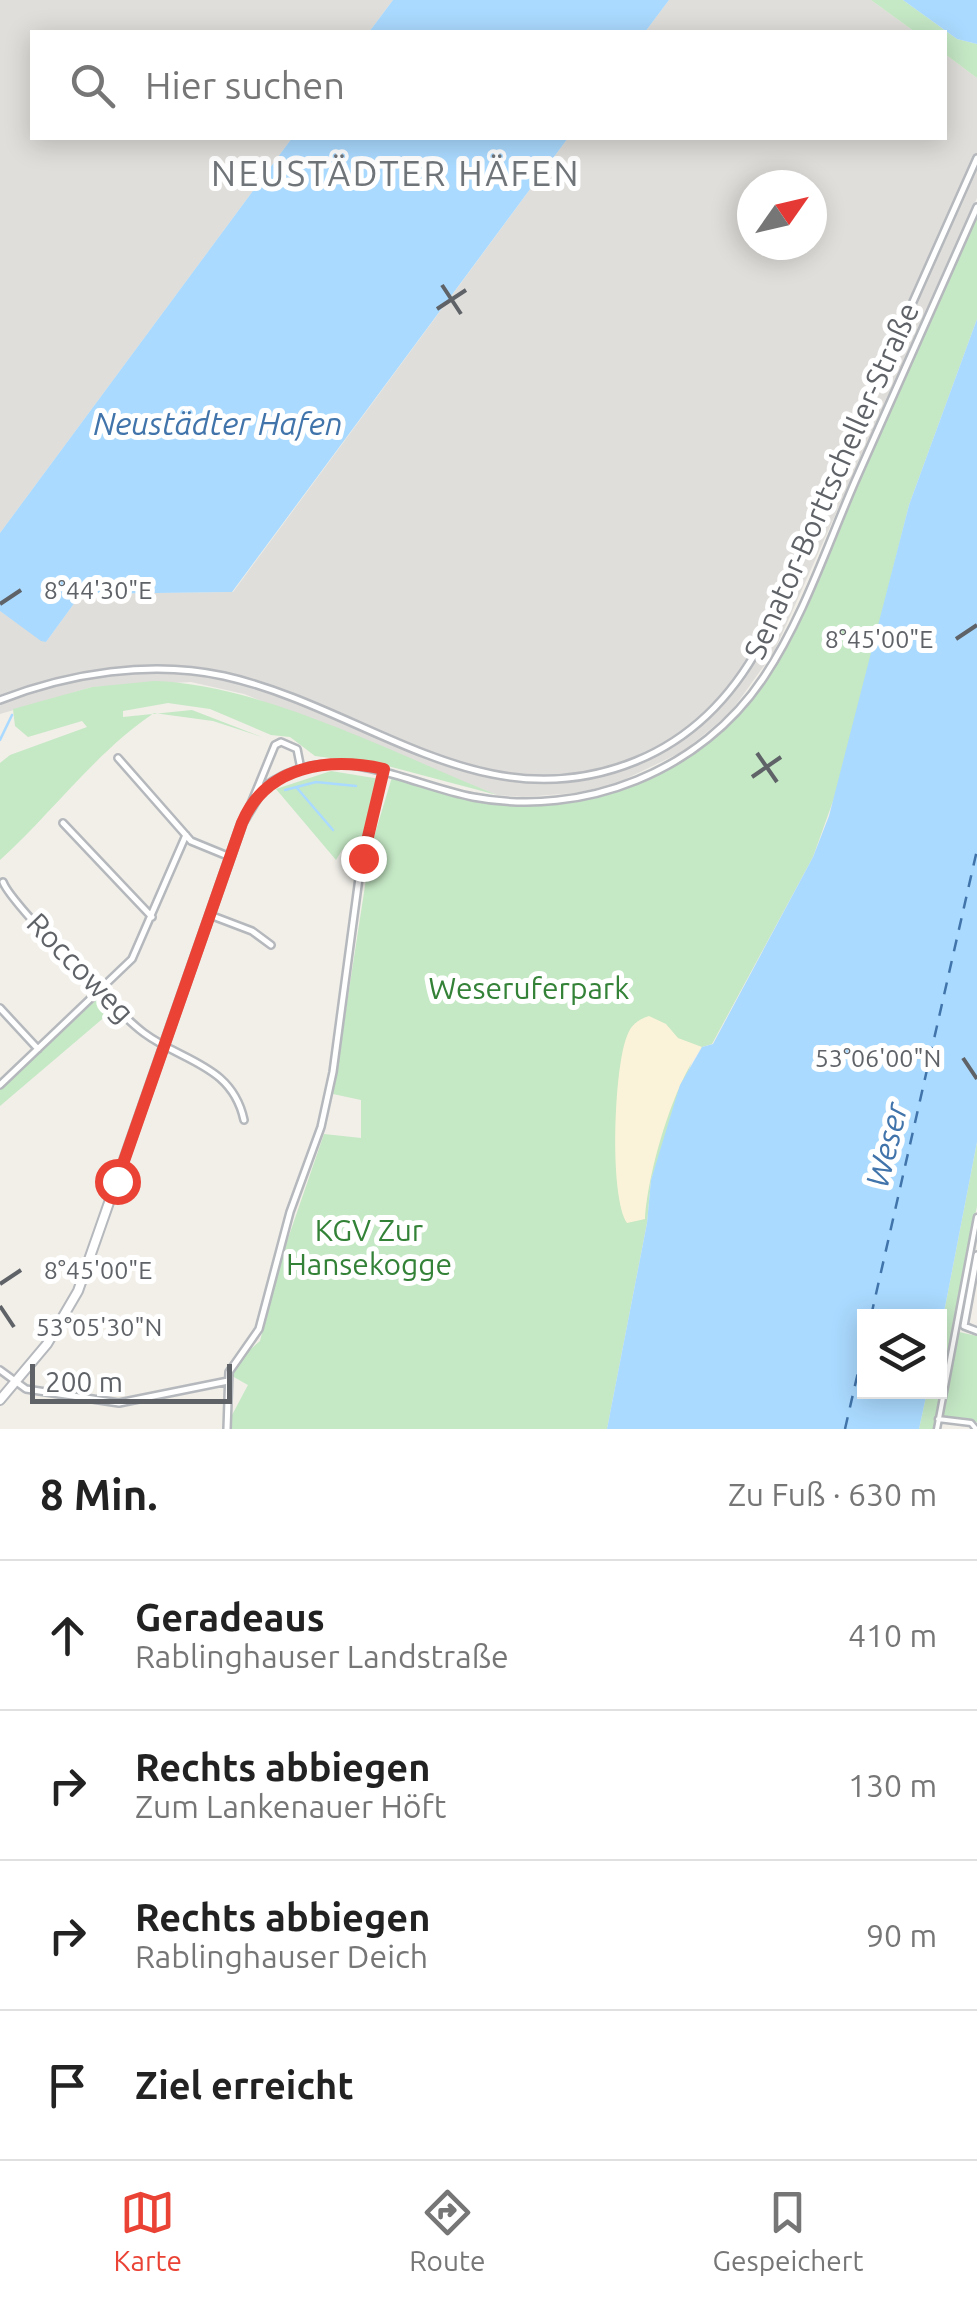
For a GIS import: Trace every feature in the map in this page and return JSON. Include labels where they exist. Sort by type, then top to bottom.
[{"type":"street","name":"Senator-Borttscheller-Straße","points":[[0,700],[110,673],[178,669],[243,681],[467,770],[518,781],[600,773],[662,748],[715,708],[761,643],[977,158]]},
{"type":"street","points":[[250,806],[263,788],[301,769],[336,764],[384,769],[470,796],[519,802],[555,800],[637,781],[674,762],[721,728],[764,678],[786,639],[977,207]]},
{"type":"street","points":[[0,1400],[47,1344],[78,1291],[230,857],[274,745],[290,744],[296,749],[301,769]]},
{"type":"street","points":[[118,758],[186,835],[230,857]]},
{"type":"street","points":[[227,1429],[231,1367],[259,1330],[290,1212],[321,1127],[333,1072],[358,878],[384,769]]},
{"type":"street","points":[[62,822],[152,917]]},
{"type":"street","points":[[0,1085],[132,960],[186,835]]},
{"type":"street","name":"Roccoweg","points":[[3,882],[131,1024],[227,1079],[244,1120]]},
{"type":"street","points":[[210,916],[252,932],[271,945]]},
{"type":"street","points":[[0,1008],[38,1049]]},
{"type":"street","points":[[937,1429],[977,1217]]},
{"type":"street","points":[[977,1255],[964,1326],[977,1331]]},
{"type":"street","points":[[0,1370],[14,1384],[119,1403],[228,1381]]},
{"type":"street","points":[[938,1419],[970,1423],[976,1429]]},
{"type":"shaded area","points":[[0,0],[393,0],[370,30],[30,30],[30,140],[291,140],[0,533]]},
{"type":"shaded area","points":[[669,0],[871,0],[912,30],[646,30]]},
{"type":"shaded area","points":[[947,56],[977,78],[977,198],[774,652],[730,713],[684,751],[615,784],[575,793],[523,797],[497,795],[244,694],[191,682],[92,687],[0,714],[0,611],[46,642],[81,594],[233,592],[567,140],[947,140]]},
{"type":"green space","points":[[871,0],[903,0],[945,30],[912,30]]},
{"type":"green space","points":[[947,32],[977,44],[977,78],[947,56]]},
{"type":"green space","name":"Weseruferpark","points":[[977,215],[977,319],[909,505],[838,787],[813,857],[712,1044],[702,1047],[693,1058],[651,1180],[647,1223],[607,1429],[232,1429],[232,1415],[248,1385],[232,1376],[245,1354],[260,1341],[282,1256],[324,1134],[361,1138],[361,1100],[333,1094],[371,847],[392,777],[495,803],[559,804],[606,795],[657,776],[725,728],[782,655]]},
{"type":"green space","points":[[154,681],[239,694],[328,724],[497,795],[384,765],[315,756],[290,737],[271,735],[210,709],[168,703],[123,711],[123,717],[153,714],[113,745],[0,860],[0,763],[10,755],[87,727],[82,721],[28,737],[15,726],[13,709],[92,687]]},
{"type":"green space","points":[[192,710],[262,737],[213,721],[158,713]]},
{"type":"green space","points":[[331,771],[380,779],[360,857],[342,850],[336,860],[276,789]]},
{"type":"green space","points":[[98,998],[114,1009],[0,1106],[0,1089]]},
{"type":"green space","points":[[977,1142],[977,1206],[947,1362],[945,1309]]},
{"type":"green space","points":[[959,1332],[977,1336],[977,1422],[942,1417]]},
{"type":"green space","points":[[925,1399],[940,1399],[934,1429],[919,1429]]},
{"type":"sand","points":[[649,1016],[666,1024],[678,1038],[702,1047],[681,1083],[664,1129],[645,1219],[627,1223],[621,1208],[616,1160],[619,1074],[629,1032],[635,1023]]},
{"type":"water","points":[[393,0],[669,0],[646,30],[370,30]]},
{"type":"water","points":[[903,0],[977,0],[977,44],[957,39]]},
{"type":"water","name":"Neustädter Hafen","points":[[291,140],[567,140],[232,592],[81,594],[46,642],[41,641],[0,611],[0,533]]},
{"type":"water","name":"Weser","points":[[977,319],[977,1142],[945,1309],[857,1309],[857,1399],[925,1399],[919,1429],[607,1429],[647,1223],[651,1180],[680,1085],[702,1047],[713,1044],[813,857],[829,816],[909,505]]},
{"type":"waterway","points":[[0,740],[12,715]]},
{"type":"waterway","points":[[285,790],[316,782],[356,786]]},
{"type":"waterway","points":[[297,788],[333,830]]},
{"type":"ferry route","points":[[873,1309],[977,850]]},
{"type":"ferry route","points":[[845,1429],[857,1377]]},
{"type":"district","name":"NEUSTÄDTER HÄFEN","points":[[396,174]]},
{"type":"route","points":[[117,1181],[242,823],[257,794],[276,779],[321,765],[384,769],[363,858]]},
{"type":"park label","name":"KGV Zur Hansekogge","points":[[369,1248]]}]
